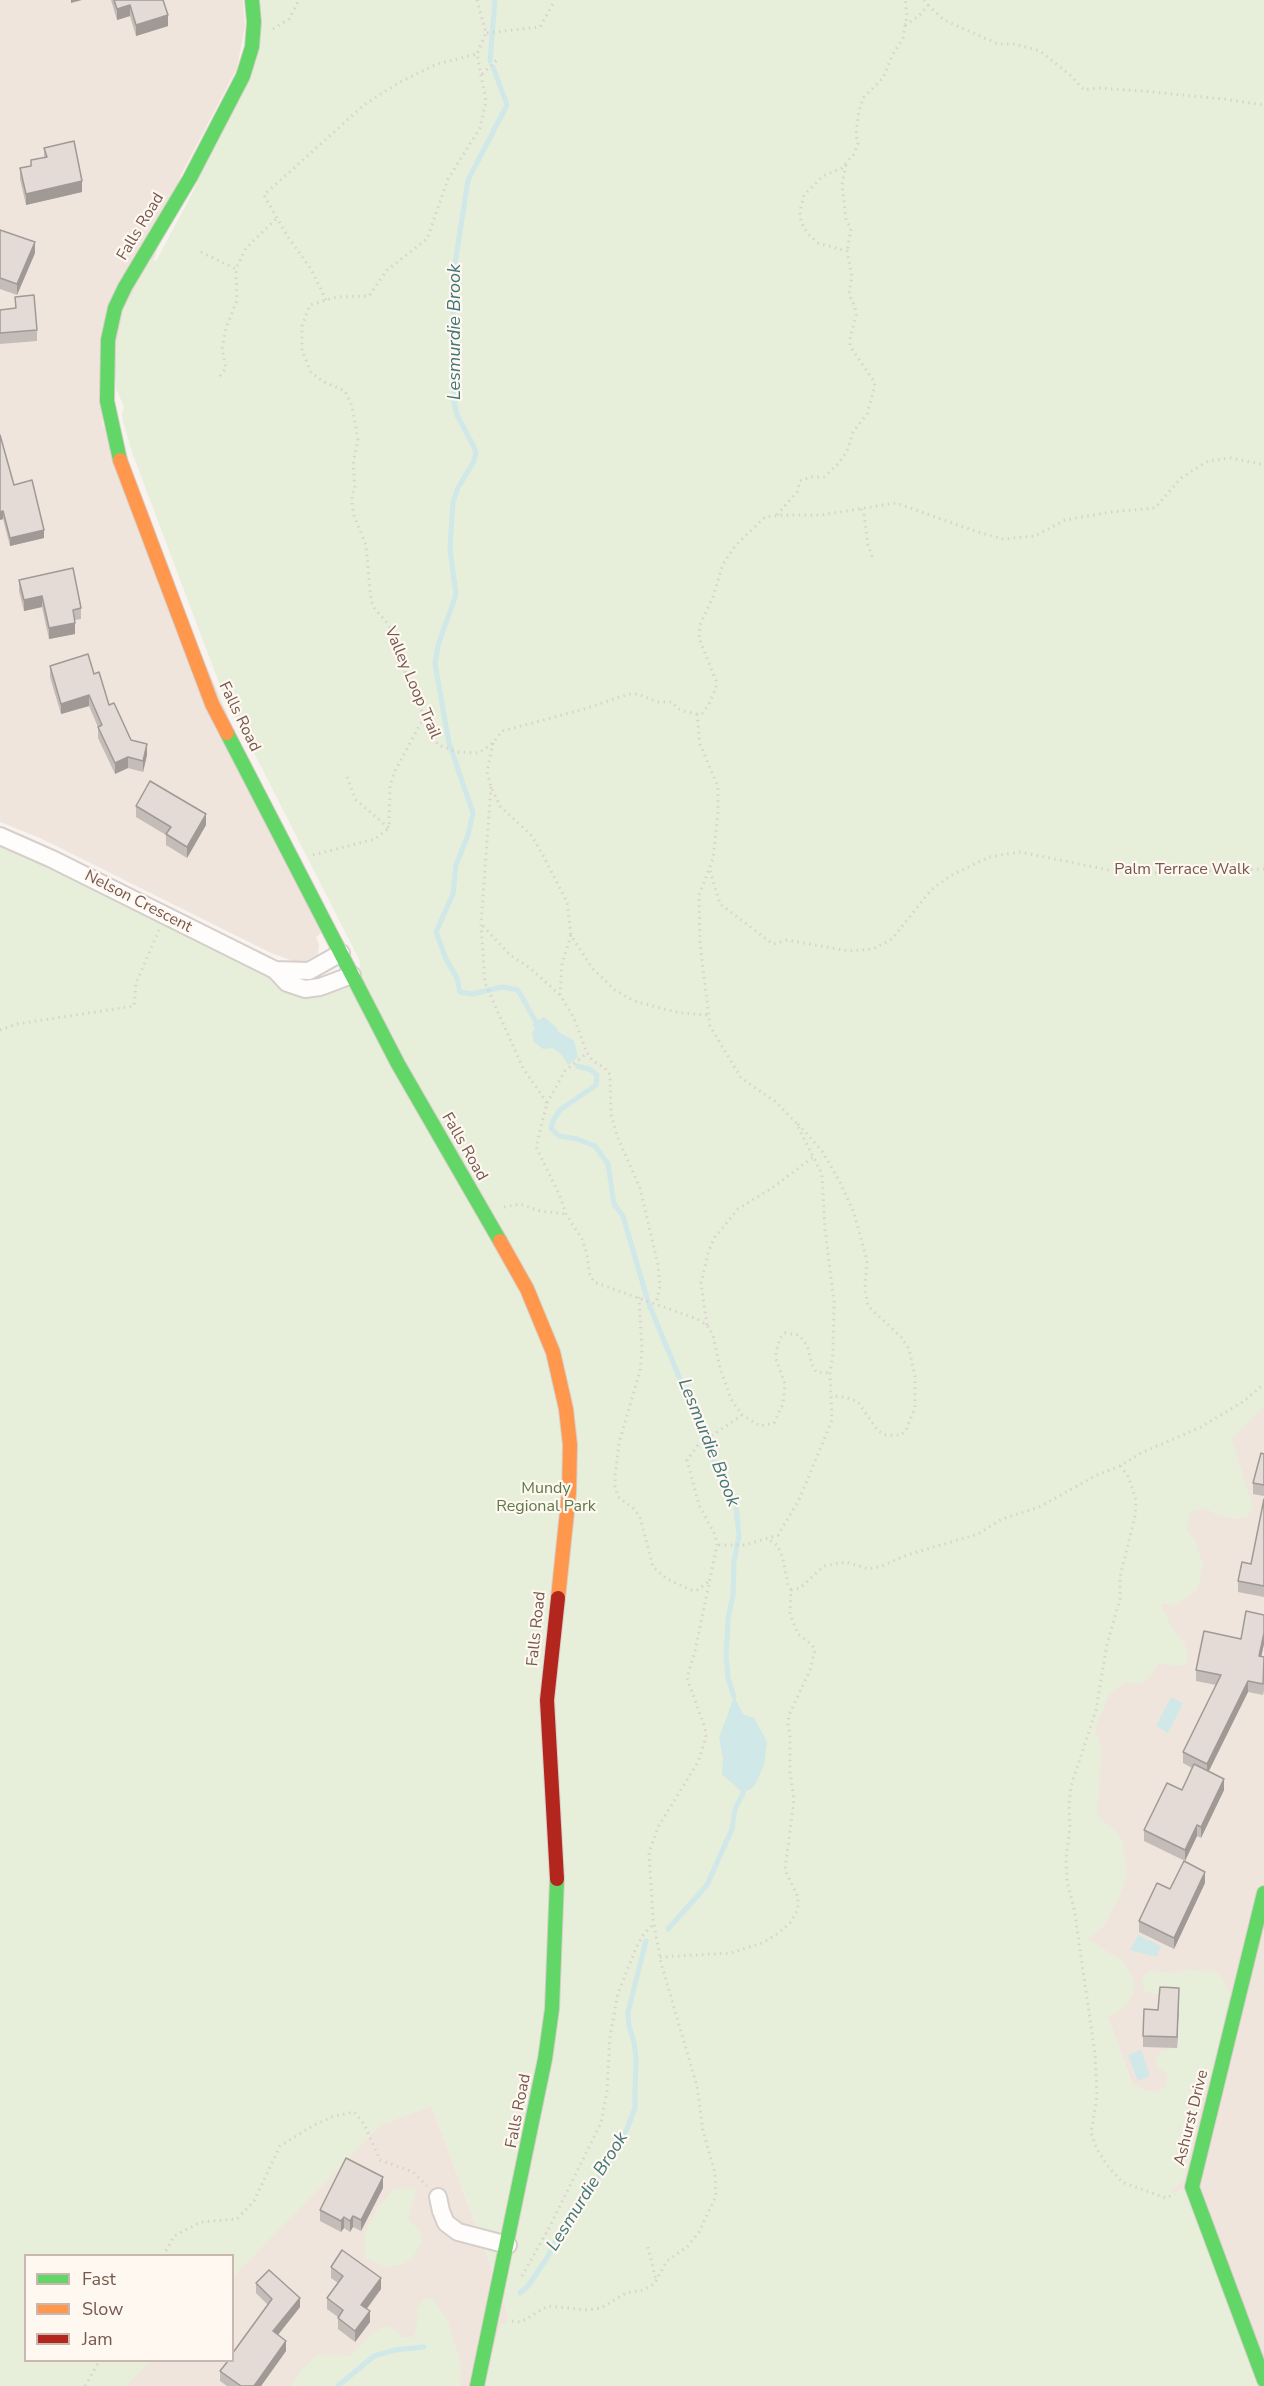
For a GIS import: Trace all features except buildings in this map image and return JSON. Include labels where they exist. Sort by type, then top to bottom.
[{"type":"street","name":"Falls Road","points":[[252,0],[253,33],[250,54],[243,76],[190,178],[125,287],[115,308],[108,340],[106,390],[111,427],[121,464],[201,678],[401,1071],[527,1289],[548,1336],[563,1391],[570,1445],[568,1509],[550,1656],[547,1700],[558,1884],[553,1997],[545,2059],[477,2386]]},
{"type":"street","name":"Nelson Crescent","points":[[0,836],[52,859],[275,970],[287,983],[306,989],[320,987],[352,975]]},
{"type":"street","name":"Nelson Crescent","points":[[275,970],[309,971],[341,953]]},
{"type":"street","name":"Ashurst Drive","points":[[1264,1893],[1192,2187],[1264,2380]]},
{"type":"street","points":[[438,2197],[446,2223],[458,2232],[508,2245]]},
{"type":"path","points":[[253,33],[265,33],[289,19],[299,0]]},
{"type":"path","points":[[477,0],[486,33],[477,54],[486,100],[480,128],[448,179],[427,239],[387,270],[369,296],[336,297],[327,301],[311,269],[291,242],[264,195],[353,113],[398,83],[437,64],[477,54]]},
{"type":"path","points":[[486,33],[540,27],[555,0]]},
{"type":"path","points":[[775,517],[797,492],[800,481],[811,477],[824,477],[839,463],[847,451],[853,432],[867,414],[875,383],[850,346],[856,315],[849,294],[852,276],[847,251],[818,243],[808,234],[800,218],[804,195],[823,176],[837,172],[854,154],[858,143],[856,135],[861,104],[864,97],[884,78],[892,56],[903,38],[907,15],[905,0]]},
{"type":"path","points":[[924,0],[944,20],[998,44],[1015,44],[1040,51],[1070,75],[1084,90],[1098,88],[1161,93],[1264,105]]},
{"type":"path","points":[[905,25],[919,16],[928,5]]},
{"type":"path","points":[[482,74],[498,59]]},
{"type":"path","points":[[845,260],[851,228],[846,220],[842,189],[846,163]]},
{"type":"path","points":[[220,376],[226,368],[222,349],[226,328],[237,300],[236,269],[246,248],[277,218]]},
{"type":"path","points":[[201,252],[236,269]]},
{"type":"path","name":"Valley Loop Trail","points":[[327,301],[310,305],[302,326],[302,351],[315,377],[345,392],[352,406],[358,440],[353,464],[355,489],[352,494],[352,503],[354,516],[366,545],[371,601],[397,640],[407,680],[438,746],[446,750],[479,753],[493,743],[502,731],[581,710],[628,694],[638,694],[657,702],[672,702],[677,708],[697,714]]},
{"type":"path","points":[[832,1396],[845,1397],[858,1402],[878,1431],[886,1435],[901,1435],[906,1430],[915,1408],[915,1377],[909,1349],[901,1337],[868,1306],[865,1288],[867,1260],[854,1213],[822,1151],[776,1102],[741,1078],[710,1026],[700,944],[699,895],[710,870],[718,814],[718,787],[700,744],[697,714],[702,713],[708,706],[716,688],[716,681],[699,638],[700,625],[713,597],[721,568],[735,546],[765,517],[784,514],[821,515],[896,503],[1003,539],[1035,536],[1065,520],[1110,512],[1155,508],[1182,478],[1208,461],[1231,458],[1264,465]]},
{"type":"path","points":[[861,509],[873,559]]},
{"type":"path","points":[[389,828],[390,786],[407,747],[425,715]]},
{"type":"path","points":[[493,743],[487,772],[491,787],[500,806],[532,836],[567,902],[571,935],[562,964],[560,995]]},
{"type":"path","points":[[347,777],[356,800],[389,828]]},
{"type":"path","points":[[491,787],[482,924],[485,983],[523,1068],[547,1103]]},
{"type":"path","points":[[295,864],[309,856],[375,839],[389,828]]},
{"type":"path","name":"Palm Terrace Walk","points":[[710,870],[720,904],[773,944],[788,940],[849,951],[873,949],[892,939],[931,890],[950,876],[989,857],[1020,852],[1109,870],[1153,873],[1264,869]]},
{"type":"path","points":[[0,1030],[17,1024],[134,1006],[136,983],[166,916]]},
{"type":"path","points":[[482,924],[494,940],[510,955],[530,968],[560,995],[574,1018],[588,1053],[593,1061],[610,1075],[611,1114],[618,1138],[640,1188],[658,1265],[660,1286],[656,1304]]},
{"type":"path","points":[[571,935],[592,968],[615,990],[634,1000],[658,1008],[708,1015]]},
{"type":"path","points":[[588,1053],[566,1071],[547,1103],[536,1147],[560,1196],[566,1214],[585,1247],[589,1273],[594,1281],[602,1286],[697,1319],[707,1325]]},
{"type":"path","points":[[717,1545],[745,1545],[778,1535],[799,1500],[832,1420],[830,1373],[833,1353],[834,1302],[825,1229],[824,1183],[796,1123]]},
{"type":"path","points":[[813,1157],[772,1188],[738,1209],[715,1237],[709,1250],[701,1283],[707,1325],[713,1335],[720,1368],[735,1407],[742,1415],[760,1426],[768,1426],[777,1418],[783,1404],[785,1384],[776,1359],[776,1352],[780,1338],[785,1333],[799,1335],[807,1345],[816,1372],[830,1373]]},
{"type":"path","points":[[486,1219],[512,1204],[566,1214]]},
{"type":"path","points":[[639,1298],[642,1349],[640,1371],[620,1443],[615,1486],[618,1497],[633,1508],[640,1517],[653,1567],[667,1579],[692,1590],[697,1590],[709,1581]]},
{"type":"path","points":[[791,1590],[800,1588],[824,1566],[846,1562],[869,1569],[875,1568],[907,1555],[978,1534],[1002,1519],[1039,1507],[1141,1453],[1201,1427],[1244,1401],[1264,1384]]},
{"type":"path","points":[[492,2319],[521,2322],[548,2306],[587,2310],[601,2308],[626,2293],[643,2290],[654,2284],[667,2260],[688,2246],[699,2232],[716,2196],[715,2174],[703,2131],[697,2086],[660,1957],[654,1923],[648,1853],[658,1827],[698,1762],[706,1737],[705,1728],[687,1678],[695,1651],[717,1545],[715,1535],[699,1505],[687,1460],[702,1443],[742,1415]]},
{"type":"path","points":[[1120,1466],[1127,1474],[1133,1490],[1136,1501],[1135,1515],[1120,1577],[1120,1599],[1107,1644],[1096,1710],[1071,1786],[1070,1828],[1066,1858],[1067,1882],[1074,1908],[1095,2054],[1097,2096],[1091,2133],[1096,2149],[1122,2182],[1166,2198],[1192,2187]]},
{"type":"path","points":[[660,1957],[731,1953],[762,1943],[790,1923],[798,1909],[798,1897],[785,1870],[794,1800],[790,1772],[788,1723],[789,1715],[810,1670],[815,1650],[798,1634],[790,1614],[791,1590],[783,1558],[777,1545],[768,1539]]},
{"type":"path","points":[[521,2278],[549,2228],[601,2123],[607,2091],[610,2037],[618,1993],[636,1948],[643,1935],[654,1923]]},
{"type":"path","points":[[164,2254],[174,2236],[201,2222],[237,2219],[254,2201],[280,2146],[314,2125],[354,2112],[364,2124],[380,2160],[413,2172],[438,2197]]},
{"type":"path","points":[[648,2247],[657,2280]]},
{"type":"path","points":[[85,2386],[99,2362]]},
{"type":"shaded area","points":[[0,0],[243,0],[245,26],[237,68],[181,175],[102,422],[321,933],[316,937],[319,944],[318,954],[304,962],[293,961],[271,953],[40,838],[0,822]]},
{"type":"shaded area","points":[[1264,1377],[1264,2380],[1191,2187],[1172,2194],[1055,1871],[1090,1544]]},
{"type":"shaded area","points":[[432,2106],[535,2386],[125,2386],[149,2362],[234,2362],[234,2275],[381,2124]]},
{"type":"green space","name":"Mundy Regional Park","points":[[261,0],[1264,0],[1264,1407],[1232,1439],[1253,1508],[1248,1516],[1236,1519],[1215,1514],[1205,1508],[1190,1512],[1187,1530],[1195,1540],[1203,1566],[1197,1590],[1177,1605],[1161,1604],[1171,1626],[1185,1644],[1188,1664],[1179,1666],[1160,1663],[1147,1680],[1140,1684],[1126,1682],[1110,1694],[1095,1728],[1102,1750],[1097,1812],[1101,1819],[1117,1832],[1123,1842],[1127,1875],[1120,1896],[1104,1926],[1088,1939],[1124,1962],[1130,1972],[1134,1984],[1129,2002],[1116,2013],[1108,2016],[1131,2082],[1147,2091],[1157,2092],[1166,2086],[1167,2073],[1159,2068],[1155,2060],[1161,2051],[1177,2048],[1179,1999],[1144,1991],[1142,1982],[1144,1976],[1149,1971],[1173,1973],[1190,1969],[1200,1972],[1211,1970],[1220,1975],[1230,1992],[1211,2081],[1189,2089],[1199,2099],[1201,2108],[1184,2180],[1171,2191],[1173,2194],[1192,2187],[1264,2386],[481,2386],[501,2323],[506,2324],[508,2312],[432,2106],[380,2125],[234,2276],[234,2254],[24,2254],[24,2362],[150,2362],[126,2386],[0,2386],[0,845],[63,874],[286,986],[325,992],[342,990],[350,985],[360,967],[360,961],[221,688],[133,455],[123,422],[124,407],[116,388],[116,353],[123,311],[150,259],[156,261],[195,188]]},
{"type":"green space","points":[[417,2189],[408,2219],[422,2233],[422,2242],[412,2259],[400,2265],[385,2267],[366,2258],[364,2236],[379,2206],[393,2190]]},
{"type":"green space","points":[[423,2299],[433,2299],[448,2321],[461,2366],[460,2386],[291,2386],[301,2370],[317,2355],[350,2356],[371,2334],[385,2326],[393,2328],[402,2337],[413,2337],[418,2322],[417,2309]]},
{"type":"water","points":[[544,1017],[558,1029],[557,1031],[573,1040],[575,1044],[578,1057],[568,1065],[562,1055],[553,1048],[543,1049],[534,1042],[532,1034],[535,1028],[532,1024]]},
{"type":"water","points":[[734,1697],[743,1714],[754,1718],[767,1742],[764,1765],[754,1787],[743,1793],[722,1774],[723,1758],[719,1738]]},
{"type":"water","points":[[1171,1697],[1183,1703],[1168,1733],[1156,1726]]},
{"type":"water","points":[[1138,1935],[1161,1946],[1157,1957],[1130,1950]]},
{"type":"water","points":[[1141,2050],[1150,2076],[1138,2081],[1128,2055]]},
{"type":"waterway","name":"Lesmurdie Brook","points":[[490,61],[495,0]]},
{"type":"waterway","name":"Lesmurdie Brook","points":[[493,67],[507,105],[468,180],[453,277],[454,402],[457,415],[476,453],[453,502],[450,549],[456,595],[438,645],[435,664],[449,743],[473,813],[468,835],[456,865],[453,894],[436,932],[446,959],[457,978],[460,992],[472,994],[502,987],[518,990],[536,1022]]},
{"type":"waterway","name":"Lesmurdie Brook","points":[[577,1066],[589,1069],[597,1075],[596,1085],[560,1110],[551,1128],[559,1136],[577,1139],[595,1146],[608,1164],[614,1204],[623,1216],[647,1298]]},
{"type":"waterway","name":"Lesmurdie Brook","points":[[648,1302],[720,1475],[736,1505],[739,1536],[734,1561],[733,1595],[728,1619],[726,1656],[728,1678],[734,1697]]},
{"type":"waterway","name":"Lesmurdie Brook","points":[[668,1929],[707,1885],[732,1829],[735,1809],[743,1793]]},
{"type":"waterway","name":"Lesmurdie Brook","points":[[520,2293],[528,2286],[547,2258],[564,2225],[614,2156],[635,2108],[636,2058],[628,2012],[646,1941]]},
{"type":"waterway","points":[[338,2386],[374,2356],[395,2350],[424,2347]]},
{"type":"traffic: fast","points":[[120,460],[107,401],[108,340],[115,308],[125,287],[190,178],[243,76],[252,47],[254,22],[252,0]]},
{"type":"traffic: fast","points":[[227,733],[398,1064],[500,1241]]},
{"type":"traffic: fast","points":[[477,2386],[545,2059],[552,2009],[557,1879]]},
{"type":"traffic: fast","points":[[1264,1893],[1192,2187],[1264,2380]]},
{"type":"traffic: slow","points":[[120,460],[212,704],[227,733]]},
{"type":"traffic: slow","points":[[500,1241],[527,1289],[553,1352],[566,1409],[570,1445],[569,1493],[558,1598]]},
{"type":"traffic: jam","points":[[557,1879],[547,1700],[558,1598]]}]
